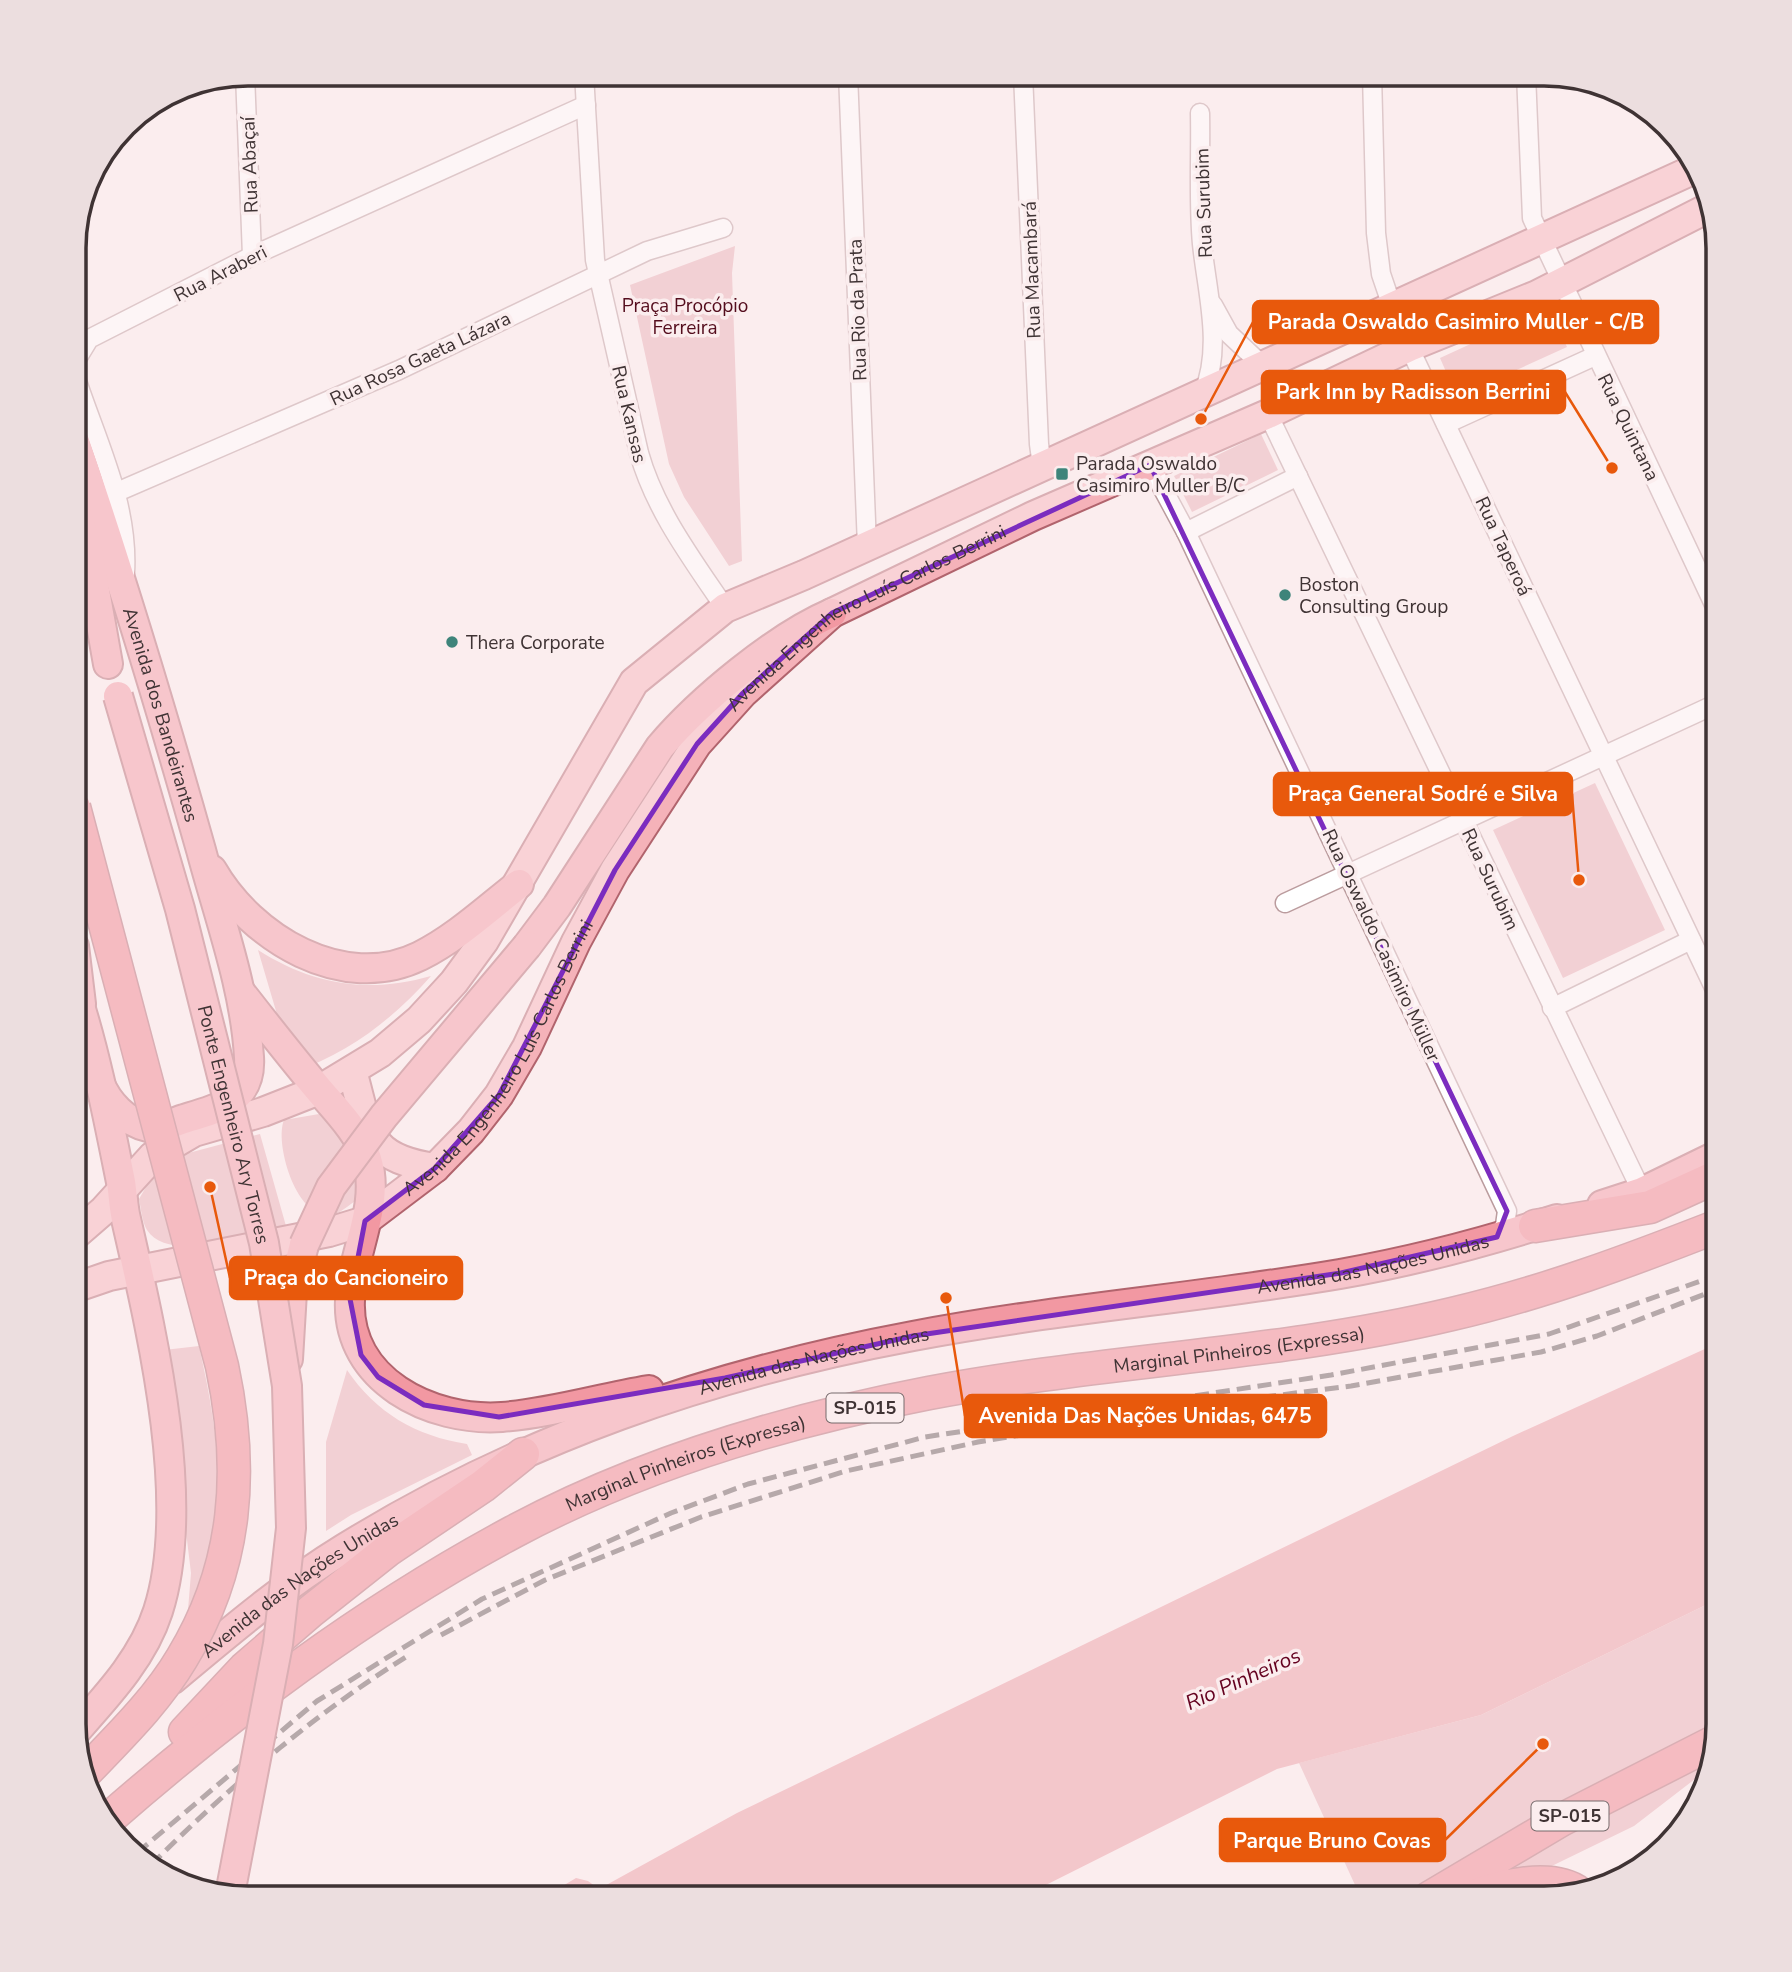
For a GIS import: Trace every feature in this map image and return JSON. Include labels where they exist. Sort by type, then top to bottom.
[{"type":"highway","name":"Avenida dos Bandeirantes","points":[[86,474],[124,584],[240,992]]},
{"type":"highway","points":[[86,544],[108,663]]},
{"type":"highway","name":"Avenida dos Bandeirantes","points":[[86,598],[118,696]]},
{"type":"highway","points":[[287,1386],[292,1292],[304,1245],[331,1187],[384,1116],[527,946],[557,906],[660,747],[678,726],[726,682],[816,620],[832,613]]},
{"type":"highway","name":"Ponte Engenheiro Ary Torres","points":[[118,696],[180,909],[264,1242],[287,1386],[291,1458],[290,1540],[276,1655],[232,1885]]},
{"type":"highway","points":[[194,827],[218,880],[244,910],[300,953],[341,967],[387,966],[417,957],[467,925],[519,884]]},
{"type":"highway","points":[[86,852],[222,1366],[233,1419],[235,1474],[232,1521],[218,1584],[200,1626],[181,1660],[152,1700],[91,1766]]},
{"type":"highway","points":[[99,1082],[116,1108],[132,1121],[147,1127],[157,1128],[226,1106],[240,1091],[248,1072],[240,992]]},
{"type":"highway","points":[[240,992],[319,1090],[366,1154],[372,1188],[350,1299],[351,1324],[361,1355],[378,1377],[404,1396],[424,1405],[499,1417],[725,1378]]},
{"type":"highway","points":[[86,1031],[139,1270],[171,1486],[167,1568],[158,1611],[144,1644],[122,1677],[86,1719]]},
{"type":"highway","name":"Avenida das Nações Unidas","points":[[88,1751],[245,1619],[343,1549],[476,1475],[600,1422],[725,1378],[914,1336],[1341,1273],[1432,1255],[1642,1192],[1706,1161]]},
{"type":"highway","points":[[1535,1226],[1650,1207],[1706,1182]]},
{"type":"highway","name":"Marginal Pinheiros (Expressa)","points":[[113,1815],[294,1668],[402,1595],[517,1530],[622,1483],[706,1451],[793,1425],[930,1393],[1313,1340],[1450,1315],[1627,1262],[1706,1231]]},
{"type":"highway","points":[[157,1777],[189,1725],[245,1668],[388,1550],[483,1486],[523,1454]]},
{"type":"highway","name":"SP-015","points":[[1451,1886],[1561,1820],[1705,1747]]},
{"type":"highway","points":[[1530,1886],[1554,1882],[1561,1885]]},
{"type":"main road","points":[[86,1226],[104,1210],[153,1156],[194,1132],[263,1112],[319,1090],[352,1071],[419,1020],[454,982],[519,884],[634,682],[725,608],[1203,394],[1392,305],[1688,172]]},
{"type":"main road","name":"Avenida Engenheiro Luís Carlos Berrini","points":[[86,1285],[139,1270],[329,1232],[365,1221],[435,1168],[471,1131],[499,1094],[527,1047],[576,942],[615,870],[697,744],[743,693],[832,613],[1033,516],[1268,414],[1409,347],[1560,284],[1702,211]]},
{"type":"main road","points":[[352,1071],[363,1124],[375,1143],[393,1156],[413,1165],[435,1168]]},
{"type":"street","name":"Rua Abaçaí","points":[[245,86],[252,256]]},
{"type":"street","name":"Rua Kansas","points":[[585,86],[593,241],[647,481],[725,608]]},
{"type":"street","name":"Rua Rio da Prata","points":[[848,86],[867,546]]},
{"type":"street","name":"Rua Macambará","points":[[1024,86],[1042,466]]},
{"type":"street","name":"Rua Taperoá","points":[[1372,86],[1376,233],[1381,274],[1392,305],[1409,347],[1706,971]]},
{"type":"street","name":"Rua Quintana","points":[[1526,86],[1532,218],[1560,284],[1706,588]]},
{"type":"street","name":"Rua Araberi","points":[[86,343],[252,256],[586,104]]},
{"type":"street","name":"Rua Surubim","points":[[1200,113],[1202,242],[1209,292],[1212,356],[1203,394]]},
{"type":"street","name":"Rua Rosa Gaeta Lázara","points":[[117,492],[399,370],[598,272],[647,251],[723,228]]},
{"type":"street","name":"Rua Surubim","points":[[1209,292],[1229,334],[1263,366]]},
{"type":"street","points":[[1446,424],[1595,356]]},
{"type":"street","name":"Rua Araberi","points":[[86,406],[117,492],[126,551],[124,584]]},
{"type":"street","name":"Rua Surubim","points":[[1268,414],[1642,1192]]},
{"type":"street","name":"Rua Oswaldo Casimiro Müller","points":[[1150,465],[1186,532],[1507,1211],[1506,1225],[1497,1237]]},
{"type":"street","points":[[1186,532],[1298,476]]},
{"type":"street","points":[[1285,903],[1706,708]]},
{"type":"street","points":[[1552,1008],[1691,940]]},
{"type":"highlighted area","points":[[1150,465],[1507,1211],[1497,1237],[1341,1273],[913,1336],[725,1378],[499,1417],[424,1405],[378,1377],[361,1355],[350,1299],[365,1221],[435,1168],[499,1095],[615,870],[697,744],[743,693],[832,613]]},
{"type":"green space","name":"Praça Procópio Ferreira","points":[[735,246],[732,273],[742,561],[729,566],[684,497],[669,464],[630,285]]},
{"type":"green space","points":[[1549,308],[1567,347],[1457,397],[1440,358]]},
{"type":"green space","points":[[1261,434],[1278,470],[1192,512],[1174,476]]},
{"type":"green space","points":[[1595,783],[1665,930],[1563,978],[1493,830]]},
{"type":"green space","points":[[258,950],[299,971],[342,983],[385,984],[431,976],[369,1033],[333,1055],[294,1072]]},
{"type":"green space","points":[[319,1114],[334,1121],[362,1173],[361,1197],[333,1215],[320,1214],[309,1207],[299,1195],[291,1179],[282,1146],[284,1120]]},
{"type":"green space","points":[[260,1134],[286,1226],[234,1240],[192,1246],[174,1245],[158,1240],[147,1230],[139,1199],[153,1175],[181,1155]]},
{"type":"green space","points":[[199,1346],[213,1419],[218,1485],[210,1551],[201,1586],[187,1622],[191,1573],[164,1350]]},
{"type":"green space","points":[[347,1370],[358,1385],[384,1410],[431,1435],[467,1444],[472,1455],[351,1515],[326,1531],[326,1442]]},
{"type":"green space","points":[[1706,1605],[1705,1745],[1698,1777],[1634,1826],[1513,1886],[1355,1886],[1299,1763],[1481,1715]]},
{"type":"water","name":"Rio Pinheiros","points":[[1706,1348],[1706,1605],[1481,1715],[1277,1769],[1044,1886],[604,1886],[737,1813],[1513,1436]]},
{"type":"water","points":[[576,1878],[595,1886],[563,1886]]},
{"type":"railway","points":[[143,1848],[317,1701],[482,1599],[671,1513],[748,1484],[925,1437],[1331,1375],[1549,1334],[1706,1279]]},
{"type":"railway","points":[[441,1635],[545,1580],[701,1517],[846,1471],[978,1442],[1225,1402],[1351,1386],[1541,1352],[1597,1336],[1706,1294]]},
{"type":"railway","points":[[158,1859],[272,1754],[338,1703],[406,1657]]},
{"type":"place","name":"Parada Oswaldo Casimiro Muller - C/B","points":[[1201,419]]},
{"type":"place","name":"Park Inn by Radisson Berrini","points":[[1612,468]]},
{"type":"place","name":"Parada Oswaldo Casimiro Muller B/C","points":[[1062,474]]},
{"type":"place","name":"Boston Consulting Group","points":[[1285,595]]},
{"type":"place","name":"Thera Corporate","points":[[452,642]]},
{"type":"place","name":"Praça General Sodré e Silva","points":[[1579,880]]},
{"type":"place","name":"Praça do Cancioneiro","points":[[210,1187]]},
{"type":"place","name":"Avenida Das Nações Unidas, 6475","points":[[946,1298]]},
{"type":"place","name":"Parque Bruno Covas","points":[[1543,1744]]}]
